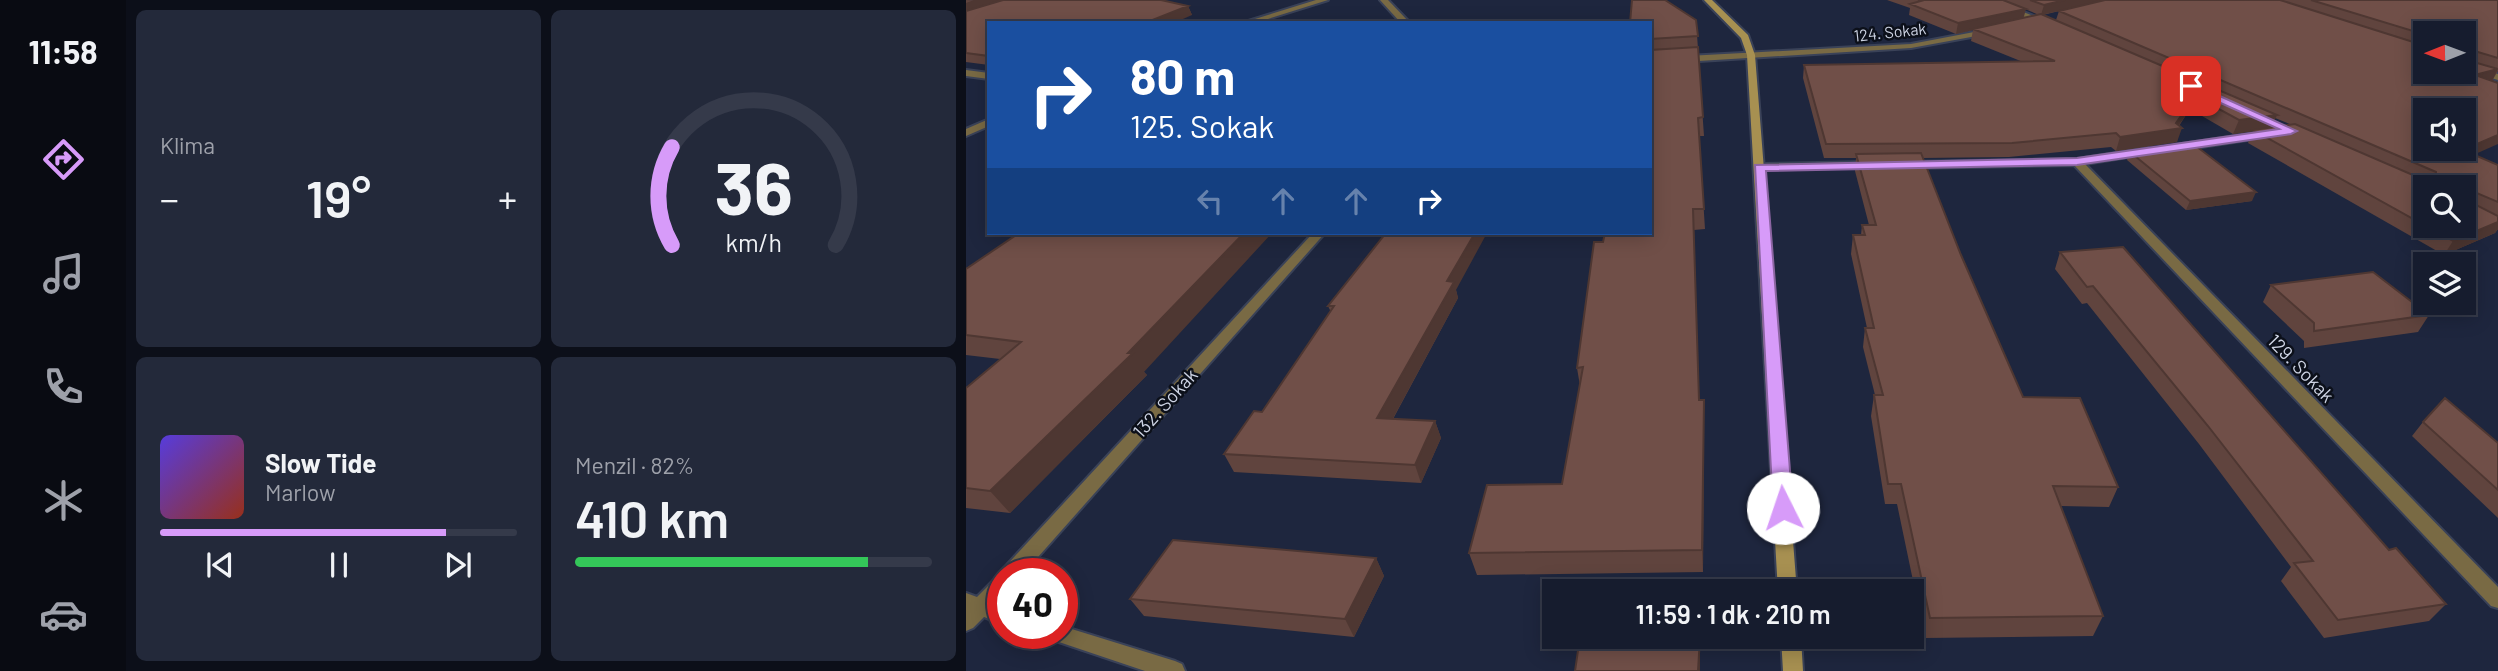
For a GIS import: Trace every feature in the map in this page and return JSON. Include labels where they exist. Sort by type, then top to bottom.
[{"type":"street","points":[[1253,21],[1324,0]]},
{"type":"street","points":[[1384,0],[1404,21]]},
{"type":"street","points":[[1708,0],[1745,37],[1751,55],[1787,579]]},
{"type":"street","points":[[1986,0],[2040,20],[2053,21]]},
{"type":"street","points":[[2015,26],[2040,20]]},
{"type":"street","name":"124. Sokak","points":[[1652,61],[1911,46],[2003,28]]},
{"type":"street","points":[[2476,70],[2498,77]]},
{"type":"street","points":[[966,73],[987,76]]},
{"type":"street","points":[[966,133],[987,123]]},
{"type":"street","points":[[1898,165],[2077,162],[2278,132]]},
{"type":"street","name":"129. Sokak","points":[[2077,162],[2498,600]]},
{"type":"street","points":[[1760,167],[1884,165]]},
{"type":"street","name":"132. Sokak","points":[[1026,558],[1317,235]]},
{"type":"street","points":[[966,622],[974,605]]},
{"type":"street","points":[[1078,640],[1175,671]]},
{"type":"street","points":[[1792,649],[1793,671]]},
{"type":"building","points":[[1003,0],[1161,0],[1188,6],[1150,21],[987,21],[987,56],[966,53],[966,11]]},
{"type":"building","points":[[1632,0],[1665,0],[1696,20],[1698,36],[1652,39],[1652,21],[1630,21]]},
{"type":"building","points":[[1918,0],[2003,0],[2026,9],[1958,23],[1910,4],[1921,1]]},
{"type":"building","points":[[2030,0],[2065,0],[2044,5]]},
{"type":"building","points":[[2105,0],[2280,0],[2413,42],[2413,84],[2476,84],[2476,75],[2498,83],[2498,135],[2476,144],[2476,98],[2413,98],[2413,161],[2476,161],[2476,156],[2498,165],[2498,202],[2476,193],[2476,175],[2436,175],[2436,172],[2059,11]]},
{"type":"building","points":[[2311,0],[2498,0],[2498,58],[2476,51],[2476,21],[2413,21],[2413,31]]},
{"type":"building","points":[[2041,14],[2277,115],[2239,120],[2195,96],[2176,123],[2182,128],[2120,137],[2116,133],[2012,143],[1826,144],[1804,65],[2055,61],[1973,29]]},
{"type":"building","points":[[1698,47],[1703,117],[1698,118],[1704,209],[1693,209],[1699,400],[1704,400],[1702,550],[1469,553],[1487,485],[1562,484],[1583,367],[1577,368],[1594,242],[1603,242],[1605,235],[1652,235],[1652,50]]},
{"type":"building","points":[[2476,63],[2498,69],[2476,75]]},
{"type":"building","points":[[2295,124],[2413,175],[2413,219],[2253,130]]},
{"type":"building","points":[[2192,143],[2256,192],[2190,201],[2130,152]]},
{"type":"building","points":[[1921,153],[1961,255],[2023,397],[2080,398],[2118,487],[2053,486],[2103,616],[1930,618],[1924,579],[1922,579],[1901,484],[1888,484],[1874,395],[1883,395],[1865,328],[1874,328],[1853,235],[1865,235],[1862,225],[1876,225],[1856,154]]},
{"type":"building","points":[[2476,205],[2498,216],[2498,222],[2476,231]]},
{"type":"building","points":[[1016,235],[1242,235],[1128,353],[1133,353],[990,491],[966,488],[966,388],[1021,342],[966,335],[966,269]]},
{"type":"building","points":[[1384,235],[1474,235],[1447,281],[1454,282],[1377,418],[1435,421],[1415,465],[1224,454],[1254,411],[1262,412],[1334,306],[1328,306]]},
{"type":"building","points":[[2123,247],[2389,550],[2396,548],[2446,604],[2338,620],[2294,563],[2313,561],[2208,426],[2093,286],[2087,287],[2060,252]]},
{"type":"building","points":[[2373,272],[2413,303],[2413,315],[2429,315],[2314,331],[2314,323],[2271,285]]},
{"type":"building","points":[[2445,398],[2498,443],[2498,490],[2423,422]]},
{"type":"building","points":[[1173,540],[1376,558],[1345,619],[1130,599]]},
{"type":"building","points":[[1578,649],[1699,649],[1698,671],[1575,671]]},
{"type":"route","points":[[1783,508],[1760,167],[2077,162],[2291,131],[2191,86]]}]
